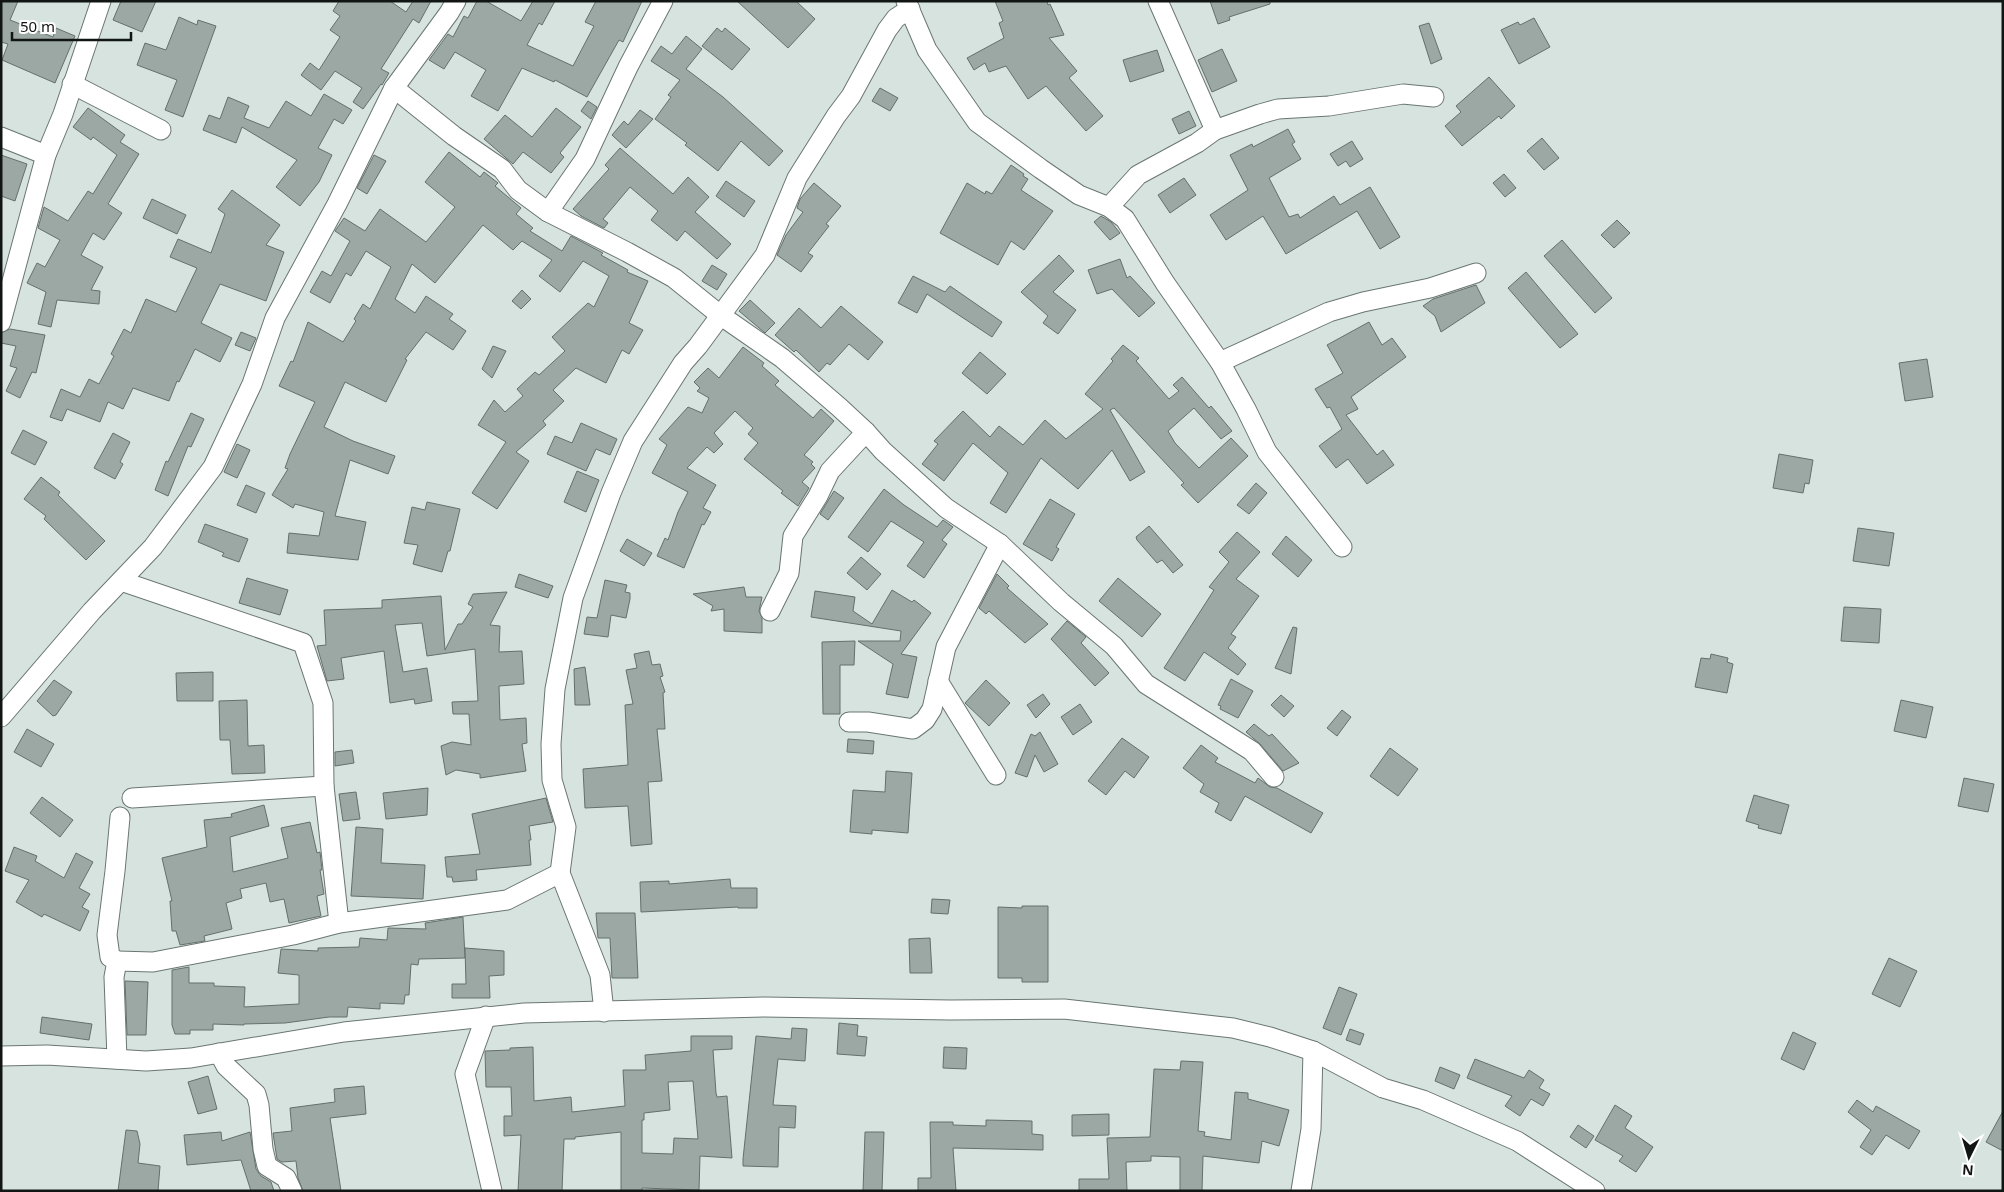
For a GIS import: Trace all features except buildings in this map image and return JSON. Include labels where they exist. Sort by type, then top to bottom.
[{"type":"street","points":[[1,322],[46,155],[101,1]]},
{"type":"street","points":[[1,717],[92,611],[152,547],[213,468],[252,384],[275,318],[337,204],[394,88],[449,14],[456,1]]},
{"type":"street","points":[[548,212],[585,159],[628,67],[663,1]]},
{"type":"street","points":[[1158,1],[1215,130]]},
{"type":"street","points":[[604,1012],[600,975],[560,873],[566,827],[552,780],[551,744],[555,689],[573,598],[611,493],[633,441],[683,363],[698,346],[765,255],[797,178],[836,116],[851,96],[887,30],[908,5],[927,50],[977,122],[1040,169],[1080,195],[1108,207],[1125,219],[1165,283],[1220,362],[1267,452],[1342,547]]},
{"type":"street","points":[[72,84],[161,130]]},
{"type":"street","points":[[394,88],[454,136],[502,169],[518,190],[548,212],[674,278],[720,315],[782,358],[866,432],[883,451],[946,508],[1000,544],[1061,602],[1114,646],[1146,684],[1252,751],[1274,777]]},
{"type":"street","points":[[1108,207],[1138,175],[1197,143],[1215,130],[1278,109],[1329,106],[1403,94],[1434,97]]},
{"type":"street","points":[[1,137],[46,155]]},
{"type":"street","points":[[1220,362],[1329,312],[1363,302],[1430,288],[1476,273]]},
{"type":"street","points":[[770,611],[789,573],[793,536],[818,496],[830,471],[866,432]]},
{"type":"street","points":[[849,722],[868,722],[913,729],[925,720],[932,709],[946,648],[1000,544]]},
{"type":"street","points":[[120,581],[303,643],[323,703],[324,786],[339,923]]},
{"type":"street","points":[[938,681],[996,775]]},
{"type":"street","points":[[132,798],[324,786]]},
{"type":"street","points":[[120,817],[107,935],[110,957],[117,961],[153,962],[293,935],[339,923],[507,900],[560,873]]},
{"type":"street","points":[[117,961],[114,977],[118,1059]]},
{"type":"street","points":[[1,1056],[46,1055],[155,1061],[219,1054],[344,1032],[524,1013],[764,1007],[950,1010],[1064,1009],[1233,1028],[1270,1037],[1313,1052],[1383,1088],[1423,1100],[1517,1142],[1594,1191]]},
{"type":"street","points":[[486,1016],[466,1074],[492,1191]]},
{"type":"street","points":[[1301,1191],[1311,1129],[1313,1052]]},
{"type":"street","points":[[219,1054],[226,1066],[256,1094],[260,1105],[263,1149],[267,1166],[286,1178],[292,1191]]}]
